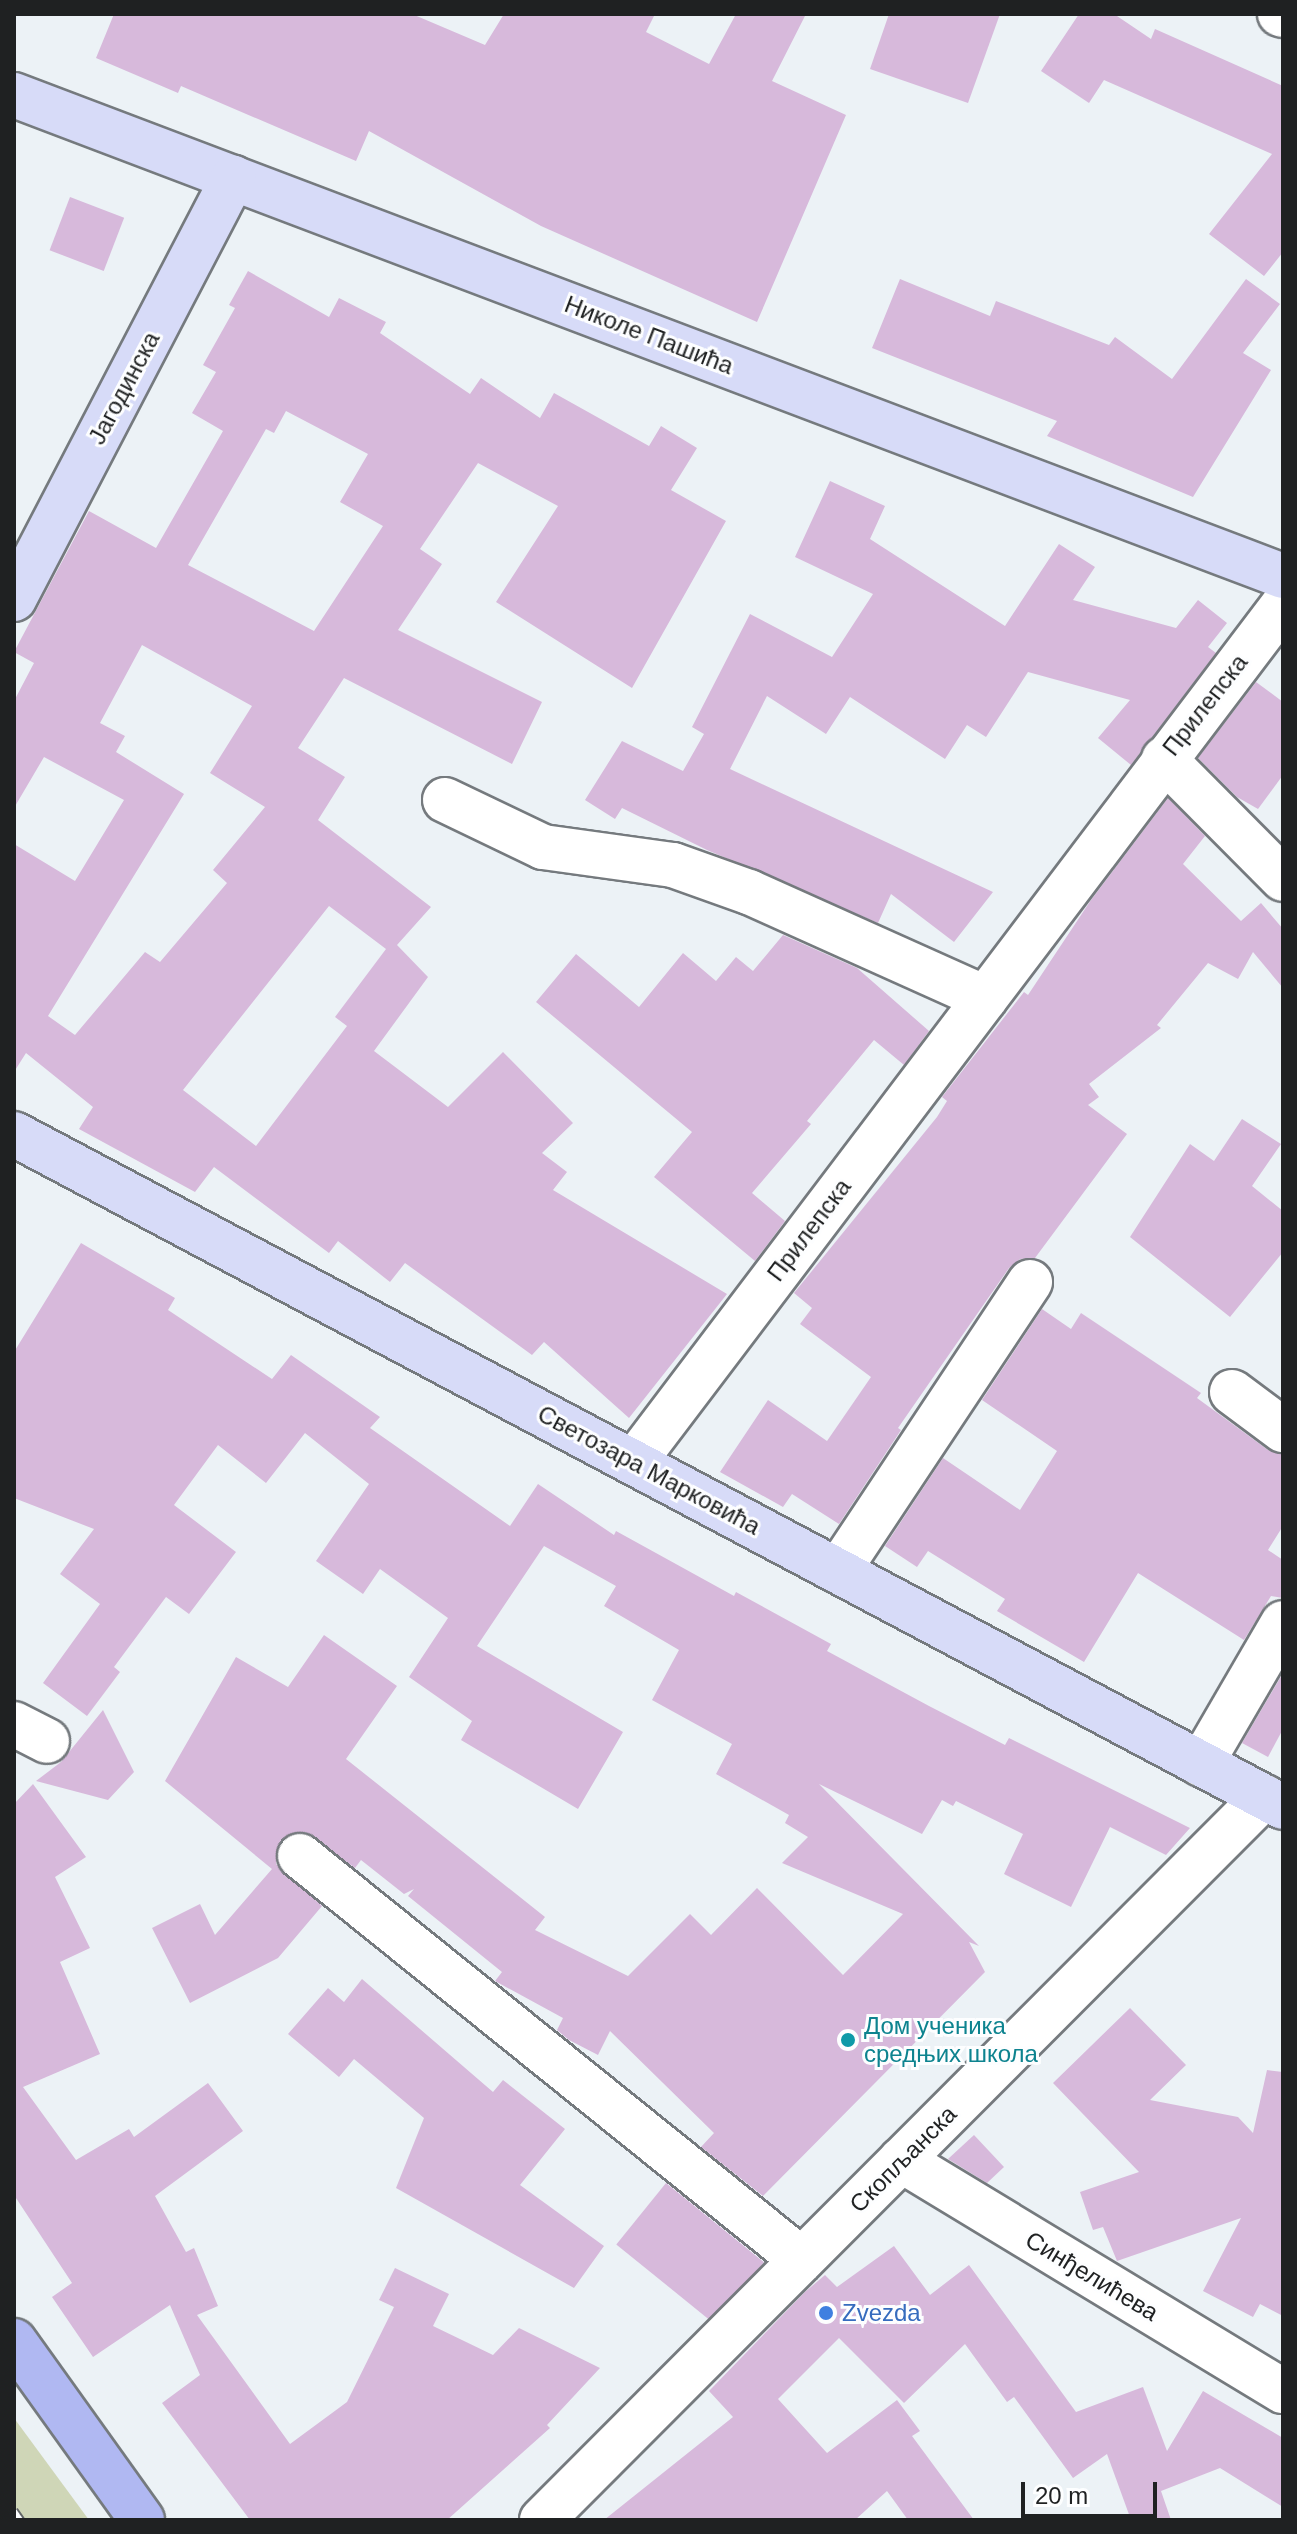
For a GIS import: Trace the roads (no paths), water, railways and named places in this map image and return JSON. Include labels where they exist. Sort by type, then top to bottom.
[{"type":"main road","points":[[14,2341],[142,2520]]},
{"type":"street","name":"Николе Пашића","points":[[14,95],[1283,576]]},
{"type":"street","name":"Јагодинска","points":[[14,599],[233,178]]},
{"type":"street","name":"Прилепска","points":[[634,1462],[1283,605]]},
{"type":"street","points":[[1164,759],[1283,879]]},
{"type":"street","points":[[445,800],[543,847],[673,865],[749,892],[985,998]]},
{"type":"street","name":"Светозара Марковића","points":[[14,1134],[1274,1802]]},
{"type":"street","points":[[838,1571],[1030,1282]]},
{"type":"street","points":[[1232,1392],[1283,1430]]},
{"type":"street","points":[[1201,1764],[1283,1623]]},
{"type":"street","name":"Скопљанска","points":[[542,2520],[901,2160],[1274,1802]]},
{"type":"street","points":[[300,1856],[802,2260]]},
{"type":"street","name":"Синђелићева","points":[[901,2160],[1283,2391]]},
{"type":"railway","points":[[14,2510],[21,2520]]},
{"type":"place","name":"Дом ученика средњих школа","points":[[848,2040]]},
{"type":"place","name":"Zvezda","points":[[826,2313]]}]
